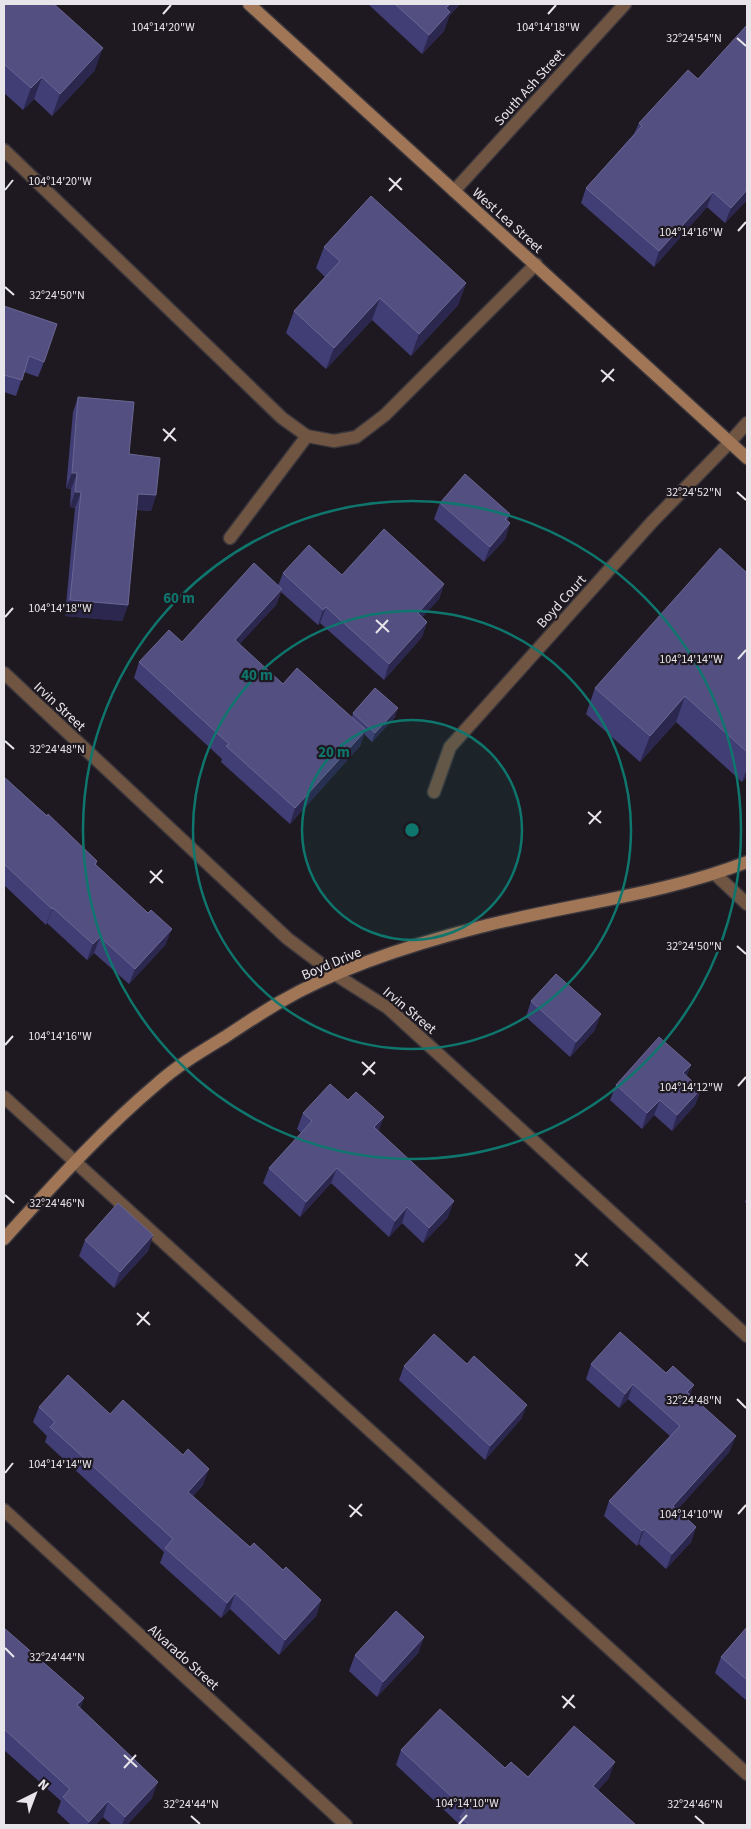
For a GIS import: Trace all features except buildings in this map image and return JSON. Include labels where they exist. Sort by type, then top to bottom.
[{"type":"street","name":"West Lea Street","points":[[249,4],[747,458]]},
{"type":"street","name":"South Ash Street","points":[[454,191],[625,4]]},
{"type":"street","points":[[4,150],[282,418],[307,436],[334,441],[356,437],[385,415],[536,264]]},
{"type":"street","name":"Boyd Court","points":[[434,792],[450,747],[652,522],[747,423]]},
{"type":"street","points":[[230,538],[307,436]]},
{"type":"street","name":"Irvin Street","points":[[4,674],[288,939],[336,975],[388,1008],[747,1336]]},
{"type":"street","name":"Boyd Drive","points":[[4,1239],[75,1161],[159,1082],[196,1055],[281,1002],[336,975],[407,949],[481,927],[660,888],[715,874],[747,862]]},
{"type":"street","points":[[715,874],[747,904]]},
{"type":"street","points":[[4,1097],[747,1774]]},
{"type":"street","name":"Alvarado Street","points":[[4,1510],[346,1825]]}]
